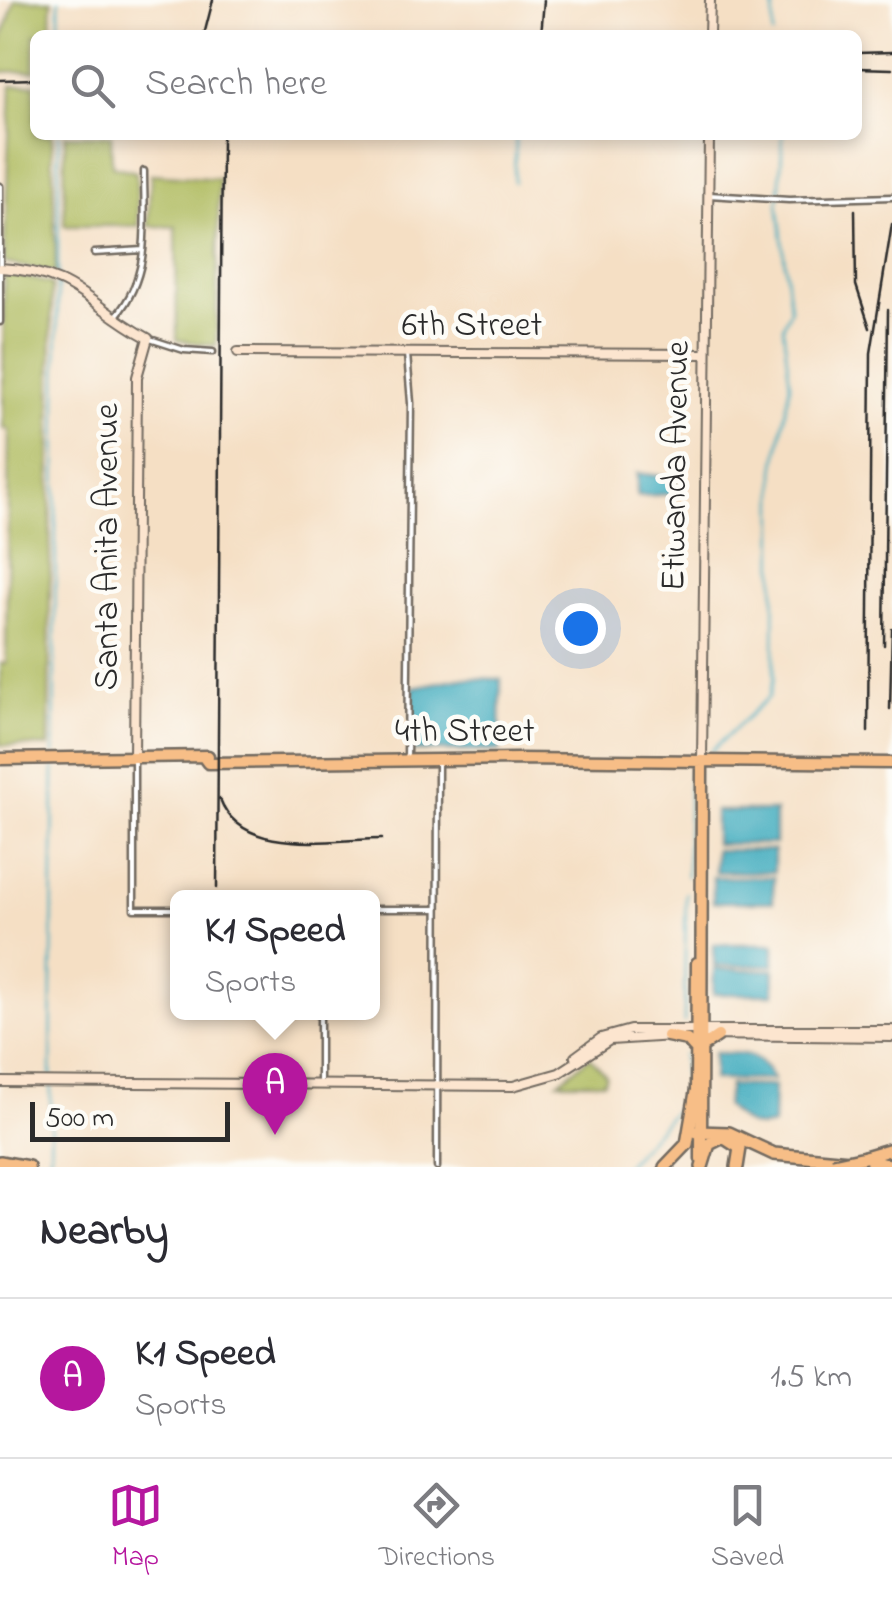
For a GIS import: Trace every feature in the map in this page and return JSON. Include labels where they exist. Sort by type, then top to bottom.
[{"type":"highway","points":[[665,1167],[687,1144],[696,1092]]},
{"type":"highway","points":[[699,1131],[728,1132],[774,1154],[892,1165]]},
{"type":"highway","points":[[700,1167],[709,1144],[722,1137],[740,1148],[737,1167]]},
{"type":"highway","points":[[814,1167],[892,1149]]},
{"type":"highway","points":[[0,1162],[28,1167]]},
{"type":"main road","points":[[709,30],[710,0]]},
{"type":"main road","name":"Etiwanda Avenue","points":[[700,1167],[696,1092],[703,1036],[701,785],[709,140]]},
{"type":"main road","points":[[0,268],[50,275],[64,281],[148,338]]},
{"type":"main road","name":"Santa Anita Avenue","points":[[134,758],[137,384],[148,338]]},
{"type":"main road","name":"6th Street","points":[[238,352],[706,354]]},
{"type":"main road","name":"4th Street","points":[[0,759],[892,761]]},
{"type":"main road","points":[[701,785],[710,770],[736,761]]},
{"type":"main road","name":"Etiwanda Avenue","points":[[699,1131],[703,1036],[701,798]]},
{"type":"main road","points":[[0,1082],[513,1086],[541,1080],[607,1041],[662,1032],[688,1040],[703,1036]]},
{"type":"main road","points":[[482,1084],[549,1072],[611,1034],[892,1034]]},
{"type":"street","points":[[116,316],[137,288],[144,250],[144,171]]},
{"type":"street","points":[[0,186],[0,322]]},
{"type":"street","points":[[709,195],[789,200],[892,197]]},
{"type":"street","points":[[94,253],[144,250]]},
{"type":"street","points":[[148,338],[180,349],[213,352]]},
{"type":"street","points":[[407,353],[411,404],[407,759]]},
{"type":"street","points":[[134,758],[134,910],[170,910]]},
{"type":"street","points":[[436,1167],[438,759]]},
{"type":"street","points":[[380,909],[438,910]]},
{"type":"street","points":[[320,1020],[320,1083]]},
{"type":"green space","points":[[15,0],[52,0],[51,30],[30,30],[30,71],[0,72],[0,46]]},
{"type":"green space","points":[[30,84],[30,140],[52,140],[56,273],[4,263],[11,86]]},
{"type":"green space","points":[[65,140],[111,140],[112,166],[136,172],[139,226],[64,226]]},
{"type":"green space","points":[[151,174],[219,179],[216,346],[177,340],[176,227],[148,226]]},
{"type":"green space","points":[[4,272],[52,284],[49,747],[0,745],[0,664],[6,663],[9,429],[3,429]]},
{"type":"green space","points":[[590,1057],[606,1075],[604,1082],[558,1082]]},
{"type":"water","points":[[637,473],[675,478],[678,494],[637,496]]},
{"type":"water","points":[[460,678],[501,679],[500,751],[412,751],[413,687]]},
{"type":"water","points":[[715,811],[775,811],[775,844],[715,844]]},
{"type":"water","points":[[715,850],[774,850],[774,872],[715,872]]},
{"type":"water","points":[[713,877],[774,877],[773,902],[713,902]]},
{"type":"water","points":[[714,944],[774,944],[774,965],[714,966]]},
{"type":"water","points":[[714,969],[774,970],[774,994],[713,994]]},
{"type":"water","points":[[714,1053],[756,1059],[773,1080],[713,1080]]},
{"type":"water","points":[[729,1085],[774,1086],[773,1125],[746,1124],[725,1106]]},
{"type":"waterway","points":[[59,0],[59,30]]},
{"type":"waterway","points":[[773,30],[774,0]]},
{"type":"waterway","points":[[54,753],[59,140]]},
{"type":"waterway","points":[[514,182],[516,140]]},
{"type":"waterway","points":[[779,198],[783,140]]},
{"type":"waterway","points":[[711,751],[769,697],[774,678],[775,470],[790,384],[783,327],[790,309],[778,202]]},
{"type":"waterway","points":[[51,1078],[54,761]]},
{"type":"waterway","points":[[687,876],[689,772]]},
{"type":"waterway","points":[[684,1022],[686,893]]},
{"type":"waterway","points":[[624,1167],[685,1099],[683,1054]]},
{"type":"waterway","points":[[50,1167],[51,1086]]},
{"type":"railway","points":[[205,30],[213,0]]},
{"type":"railway","points":[[541,30],[544,0]]},
{"type":"railway","points":[[862,53],[892,52]]},
{"type":"railway","points":[[862,68],[892,69]]},
{"type":"railway","points":[[0,80],[30,79]]},
{"type":"railway","points":[[217,888],[222,140]]},
{"type":"railway","points":[[855,210],[856,285],[870,328]]},
{"type":"railway","points":[[868,732],[871,353],[892,224]]},
{"type":"railway","points":[[884,645],[888,310]]},
{"type":"railway","points":[[890,709],[892,629]]},
{"type":"railway","points":[[220,799],[231,818],[267,838],[314,842],[382,839]]},
{"type":"place","name":"K1 Speed","points":[[275,1135]]}]
